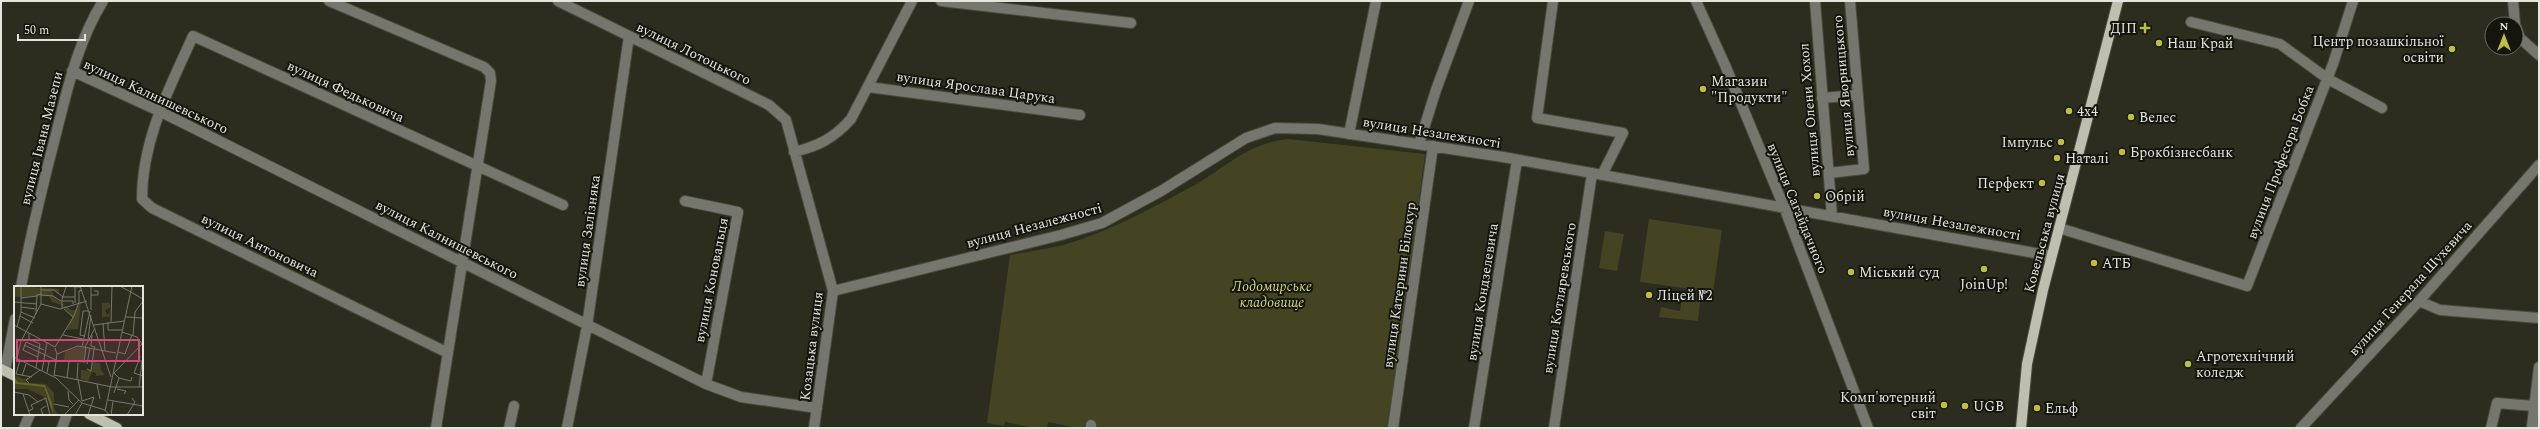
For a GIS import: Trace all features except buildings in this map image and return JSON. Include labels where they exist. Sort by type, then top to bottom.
[{"type":"main road","name":"Ковельська вулиця","points":[[2021,428],[2027,364],[2051,256],[2118,1]]},
{"type":"main road","points":[[3,370],[14,376]]},
{"type":"main road","points":[[91,415],[117,428]]},
{"type":"street","name":"вулиця Івана Мазепи","points":[[21,286],[45,176],[72,71],[92,18],[103,1]]},
{"type":"street","points":[[329,1],[484,67],[490,73],[491,82],[479,167],[436,428]]},
{"type":"street","name":"вулиця Лотоцького","points":[[558,1],[770,105],[786,120],[794,152]]},
{"type":"street","points":[[794,152],[826,142],[838,134],[850,120],[912,1]]},
{"type":"street","points":[[941,1],[1131,23]]},
{"type":"street","points":[[1350,134],[1376,1]]},
{"type":"street","name":"вулиця Котляревського","points":[[1553,1],[1537,118],[1623,133],[1597,174],[1554,428]]},
{"type":"street","name":"вулиця Сагайдачного","points":[[1696,1],[1725,65],[1784,207],[1868,428]]},
{"type":"street","name":"вулиця Олени Хохол","points":[[1815,1],[1832,216]]},
{"type":"street","name":"вулиця Яворницького","points":[[1828,173],[1864,170],[1850,1]]},
{"type":"street","name":"вулиця Професора Бобка","points":[[2059,228],[2246,286],[2328,78],[2353,1]]},
{"type":"street","points":[[2513,1],[2514,16]]},
{"type":"street","points":[[1419,144],[1468,2]]},
{"type":"street","points":[[2191,22],[2280,44],[2328,78],[2382,108]]},
{"type":"street","name":"вулиця Федьковича","points":[[159,111],[193,36],[563,205]]},
{"type":"street","name":"вулиця Залізняка","points":[[567,428],[587,326],[629,36]]},
{"type":"street","points":[[2524,42],[2539,55]]},
{"type":"street","name":"вулиця Калнишевського","points":[[72,71],[159,111],[463,262],[587,326],[706,384],[741,396],[817,408]]},
{"type":"street","name":"вулиця Ярослава Царука","points":[[868,87],[1080,115]]},
{"type":"street","points":[[1822,98],[1858,95]]},
{"type":"street","name":"вулиця Антоновича","points":[[159,111],[148,145],[142,179],[142,199],[152,208],[448,353]]},
{"type":"street","name":"вулиця Незалежності","points":[[833,291],[1061,235],[1102,223],[1161,191],[1246,138],[1275,128],[1318,129],[1517,160],[2051,256]]},
{"type":"street","name":"вулиця Катерини Білокур","points":[[1393,428],[1432,146]]},
{"type":"street","name":"Козацька вулиця","points":[[794,152],[833,291],[814,428]]},
{"type":"street","name":"вулиця Кондзелевича","points":[[1474,428],[1517,160]]},
{"type":"street","name":"вулиця Генерала Шухевича","points":[[2301,428],[2419,300],[2539,165]]},
{"type":"street","name":"вулиця Коновальця","points":[[685,201],[738,212],[706,384]]},
{"type":"street","points":[[2419,300],[2440,310],[2539,318]]},
{"type":"street","points":[[3,370],[14,323]]},
{"type":"street","points":[[2539,367],[2532,426],[2539,427]]},
{"type":"street","points":[[2491,428],[2497,403],[2534,406]]},
{"type":"street","points":[[509,428],[514,406]]},
{"type":"street","points":[[24,428],[30,415]]},
{"type":"street","points":[[62,428],[67,415]]},
{"type":"green space","name":"Лодомирське кладовище","points":[[1288,139],[1425,154],[1389,428],[1077,428],[1048,422],[1047,428],[1033,428],[1005,422],[1004,426],[987,423],[1010,255],[1063,245],[1097,234],[1160,204],[1191,187],[1236,158],[1259,146]]},
{"type":"green space","points":[[1649,219],[1722,230],[1713,292],[1640,282]]},
{"type":"green space","points":[[1605,231],[1624,234],[1617,271],[1599,268]]},
{"type":"green space","points":[[1682,298],[1700,302],[1698,321],[1659,317],[1661,307],[1680,311]]},
{"type":"place","name":"ДІП","points":[[2145,28]]},
{"type":"place","name":"Наш Край","points":[[2159,43]]},
{"type":"place","name":"Центр позашкільної освіти","points":[[2452,49]]},
{"type":"place","name":"Магазин \"Продукти\"","points":[[1703,89]]},
{"type":"place","name":"4x4","points":[[2069,111]]},
{"type":"place","name":"Велес","points":[[2131,117]]},
{"type":"place","name":"Імпульс","points":[[2061,142]]},
{"type":"place","name":"Брокбізнесбанк","points":[[2122,152]]},
{"type":"place","name":"Наталі","points":[[2057,158]]},
{"type":"place","name":"Перфект","points":[[2042,183]]},
{"type":"place","name":"Обрій","points":[[1817,196]]},
{"type":"place","name":"АТБ","points":[[2094,263]]},
{"type":"place","name":"JoinUp!","points":[[1984,269]]},
{"type":"place","name":"Міський суд","points":[[1851,272]]},
{"type":"place","name":"Ліцей №2","points":[[1649,295]]},
{"type":"place","name":"Агротехнічний коледж","points":[[2188,364]]},
{"type":"place","name":"Комп'ютерний світ","points":[[1944,405]]},
{"type":"place","name":"UGB","points":[[1965,406]]},
{"type":"place","name":"Ельф","points":[[2037,408]]}]
